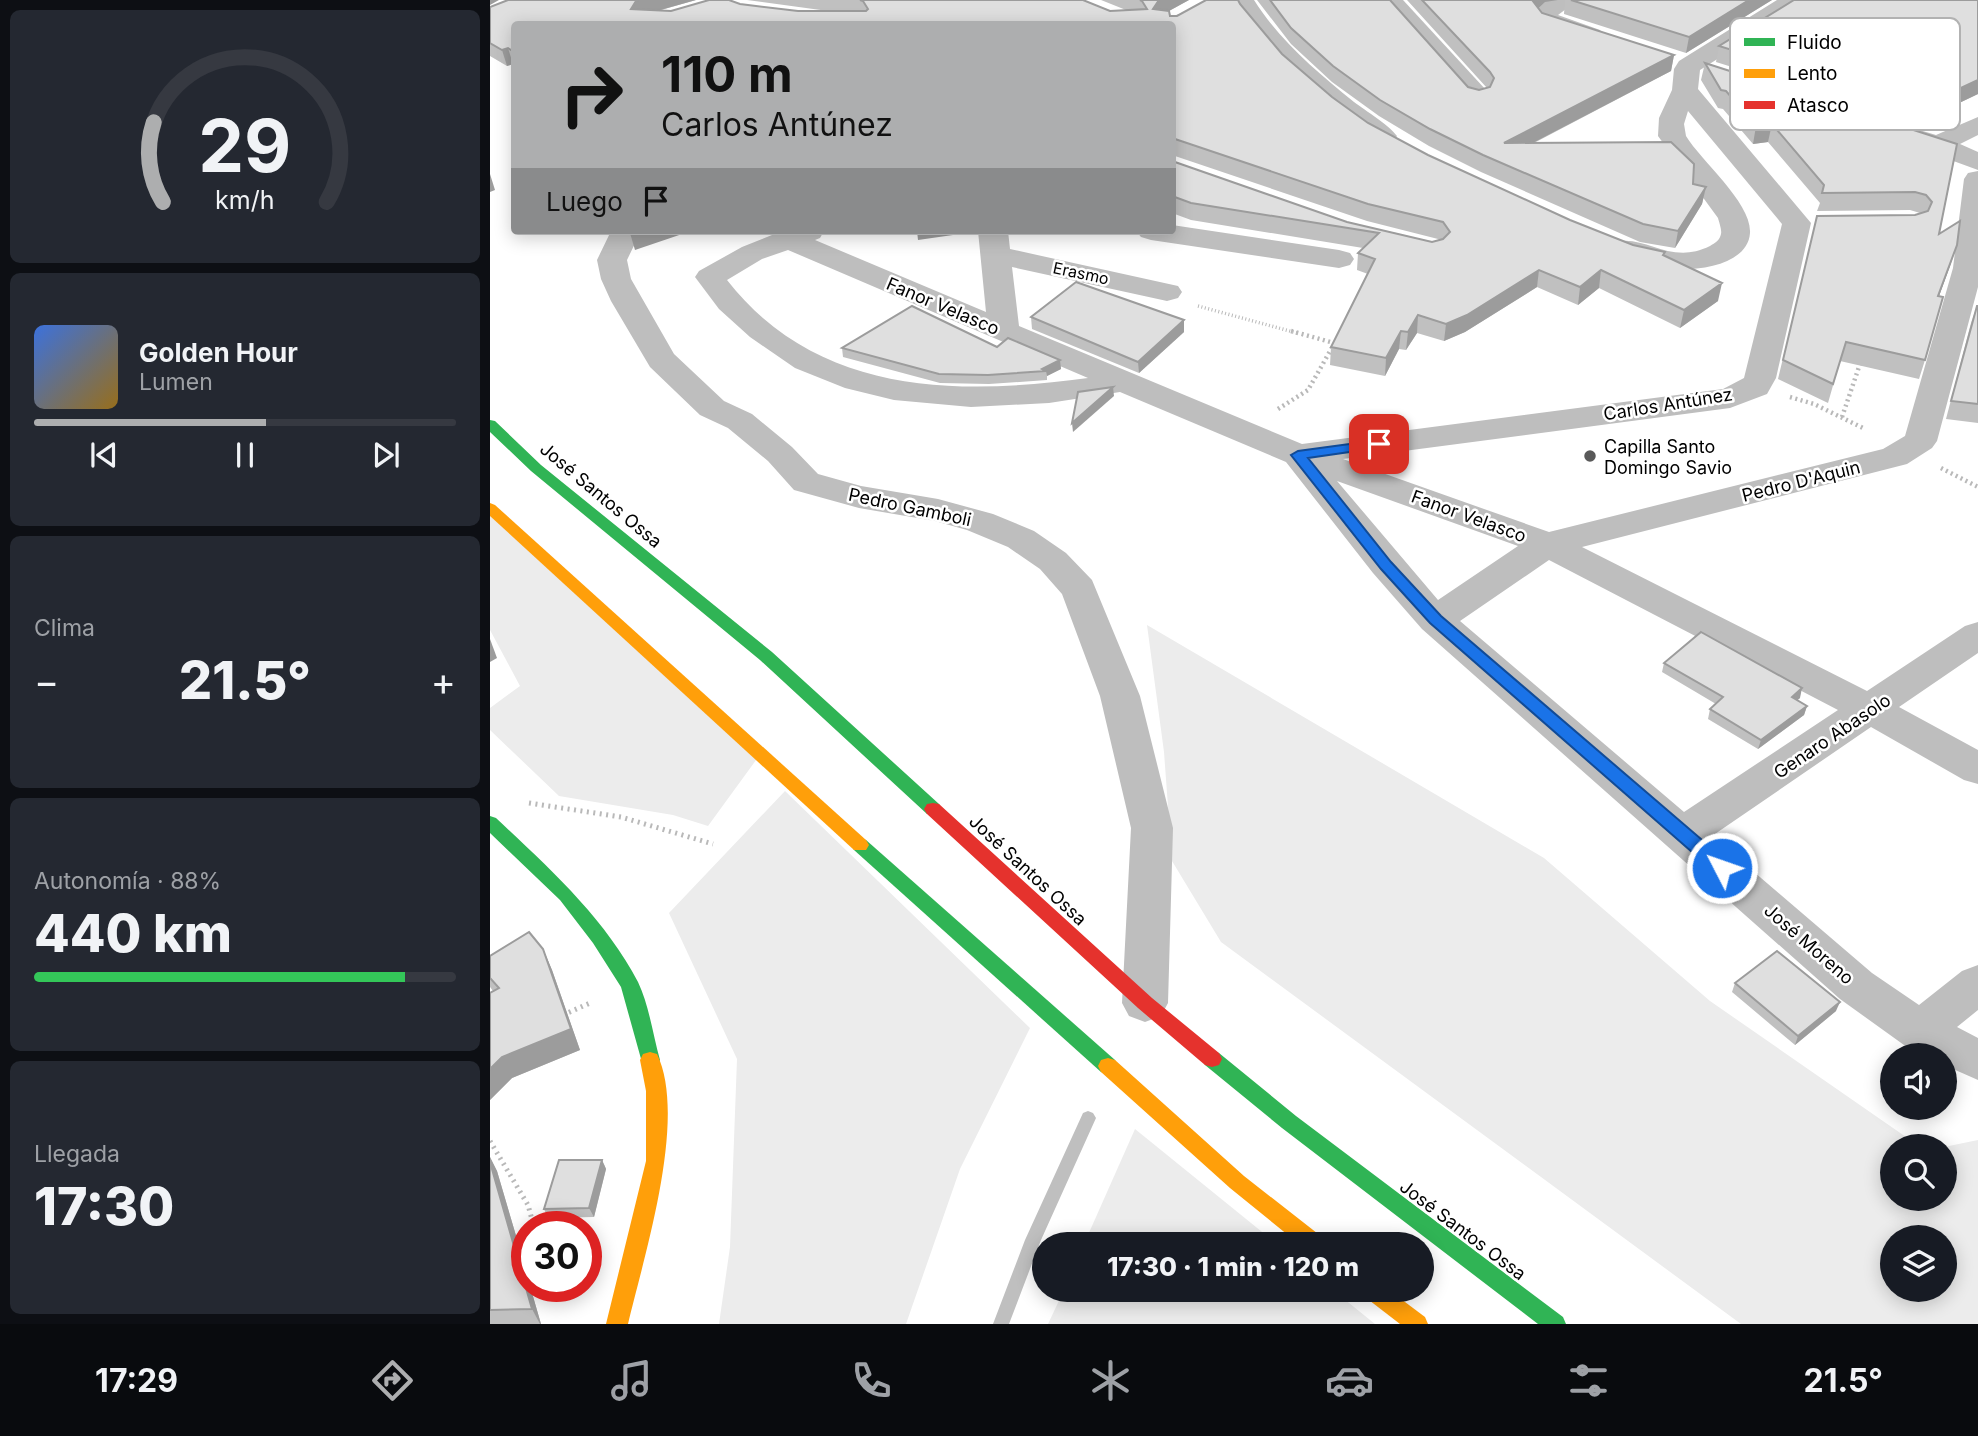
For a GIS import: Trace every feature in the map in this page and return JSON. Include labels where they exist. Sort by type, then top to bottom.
[{"type":"main road","name":"José Santos Ossa","points":[[490,424],[536,468],[766,656],[1145,1003],[1289,1122],[1555,1324]]},
{"type":"main road","points":[[490,508],[740,738],[1195,1145],[1300,1232]]},
{"type":"main road","points":[[490,822],[566,895],[599,938],[630,985],[643,1028],[656,1091],[656,1161],[617,1324]]},
{"type":"main road","points":[[1389,1302],[1417,1324]]},
{"type":"street","points":[[1242,0],[1253,20],[1291,60],[1369,128],[1400,146]]},
{"type":"street","points":[[1390,0],[1477,96]]},
{"type":"street","points":[[1566,0],[1549,9],[1545,16],[1550,21],[1613,41]]},
{"type":"street","points":[[1765,18],[1794,0]]},
{"type":"street","points":[[1678,71],[1730,39]]},
{"type":"street","points":[[1678,71],[1724,77]]},
{"type":"street","points":[[1604,239],[1629,250],[1668,261],[1691,262],[1726,251],[1733,240],[1735,224],[1730,211],[1678,147],[1671,134],[1678,71]]},
{"type":"street","name":"Carlos Antúnez","points":[[1298,455],[1730,398],[1755,387],[1809,223],[1678,71]]},
{"type":"street","points":[[1938,144],[1978,125]]},
{"type":"street","points":[[1893,130],[1938,144],[1978,162]]},
{"type":"street","name":"Pedro D'Aquin","points":[[1435,620],[1547,544],[1895,457],[1909,451],[1920,441],[1968,268],[1978,179]]},
{"type":"street","points":[[1176,233],[1345,249],[1342,289]]},
{"type":"street","name":"Pedro Gamboli","points":[[623,235],[612,260],[616,279],[661,360],[712,408],[740,421],[780,454],[806,482],[859,497],[938,510],[980,522],[1021,539],[1053,561],[1079,589],[1120,696],[1153,828],[1145,1003]]},
{"type":"street","points":[[802,235],[752,253],[710,277],[730,303],[758,329],[820,368],[910,393],[1005,398],[1061,394],[1125,381]]},
{"type":"street","name":"Fanor Velasco","points":[[802,235],[1004,333],[1245,430],[1298,455],[1547,544],[1872,710],[1978,769]]},
{"type":"street","points":[[994,243],[1004,333]]},
{"type":"street","name":"Erasmo","points":[[994,243],[1167,292]]},
{"type":"street","name":"José Moreno","points":[[1298,455],[1386,565],[1435,620],[1856,986],[1920,1031],[1978,1060]]},
{"type":"street","name":"Genaro Abasolo","points":[[1684,835],[1872,710],[1978,635]]},
{"type":"street","points":[[1920,1031],[1978,984]]},
{"type":"path","points":[[1167,292],[1172,299],[1335,343]]},
{"type":"path","points":[[1245,430],[1308,390],[1340,333]]},
{"type":"path","points":[[1842,418],[1864,353]]},
{"type":"path","points":[[516,801],[621,817],[713,844]]},
{"type":"path","points":[[555,1019],[630,985]]},
{"type":"path","points":[[490,1141],[530,1211]]},
{"type":"shaded area","points":[[490,515],[759,756],[708,826],[673,815],[559,796],[490,730],[490,708],[520,686],[490,630]]},
{"type":"shaded area","points":[[1147,625],[1544,858],[1710,1001],[1902,1134],[1880,1134],[1880,1211],[1957,1211],[1957,1144],[1978,1140],[1978,1324],[1741,1324],[1221,942],[1172,861],[1164,752]]},
{"type":"shaded area","points":[[785,791],[1030,1028],[960,1169],[906,1324],[719,1324],[730,1247],[737,1059],[669,913]]},
{"type":"shaded area","points":[[1135,1129],[1262,1232],[1089,1232]]},
{"type":"shaded area","points":[[1058,1302],[1348,1302],[1375,1324],[1048,1324]]},
{"type":"building","points":[[508,0],[638,0],[631,9],[671,11],[709,0],[729,0],[740,4],[798,11],[866,11],[868,9],[860,0],[1083,0],[1110,11],[1147,9],[1140,0],[1159,0],[1153,9],[1169,11],[1170,16],[1177,16],[1206,0],[1238,0],[1282,54],[1332,97],[1368,123],[1428,155],[1570,220],[1633,245],[1665,252],[1663,255],[1722,283],[1684,310],[1601,270],[1580,287],[1539,270],[1467,315],[1446,324],[1418,315],[1408,332],[1401,331],[1386,358],[1331,347],[1375,259],[1358,253],[1379,233],[1191,203],[1176,197],[1176,162],[1347,222],[1432,242],[1443,239],[1450,232],[1443,222],[1368,204],[1176,139],[1176,21],[511,21],[511,50],[502,50],[490,43],[490,7]]},
{"type":"building","points":[[1270,0],[1390,0],[1468,87],[1479,90],[1490,87],[1494,78],[1422,0],[1532,0],[1542,13],[1674,55],[1504,143],[1671,142],[1694,164],[1693,184],[1706,187],[1678,231],[1643,224],[1483,155],[1380,100],[1333,66],[1291,28]]},
{"type":"building","points":[[1571,0],[1749,0],[1689,37]]},
{"type":"building","points":[[1794,0],[1978,0],[1978,80],[1960,88],[1960,18],[1765,18]]},
{"type":"building","points":[[1730,39],[1730,49],[1719,46]]},
{"type":"building","points":[[1705,63],[1730,71],[1730,96],[1721,90]]},
{"type":"building","points":[[1777,130],[1913,130],[1957,144],[1939,234],[1960,221],[1957,245],[1938,296],[1943,297],[1925,360],[1846,342],[1833,384],[1783,360],[1817,216],[1915,215],[1928,211],[1932,202],[1926,195],[1915,192],[1822,193],[1824,185]]},
{"type":"building","points":[[1076,282],[1184,320],[1138,362],[1031,317]]},
{"type":"building","points":[[912,306],[997,347],[1008,338],[1060,360],[1042,369],[1046,371],[988,375],[939,374],[842,348]]},
{"type":"building","points":[[1977,306],[1978,404],[1951,401]]},
{"type":"building","points":[[1113,387],[1072,423],[1078,392]]},
{"type":"building","points":[[1701,632],[1802,688],[1792,697],[1807,706],[1761,740],[1710,709],[1723,697],[1664,663]]},
{"type":"building","points":[[529,932],[543,949],[571,1029],[502,1057],[490,1069],[490,993],[499,988],[490,978],[490,956]]},
{"type":"building","points":[[1777,951],[1840,1002],[1798,1036],[1735,983]]},
{"type":"building","points":[[559,1160],[602,1160],[589,1208],[544,1209]]},
{"type":"building","points":[[490,1162],[511,1236],[511,1302],[530,1302],[532,1309],[490,1310]]},
{"type":"waterway","points":[[1001,1324],[1033,1240],[1088,1118]]},
{"type":"traffic: fast","points":[[490,424],[536,468],[766,656],[933,809]]},
{"type":"traffic: fast","points":[[490,823],[566,895],[599,938],[630,985],[650,1060]]},
{"type":"traffic: fast","points":[[860,845],[1108,1066]]},
{"type":"traffic: fast","points":[[1212,1059],[1289,1122],[1555,1324]]},
{"type":"traffic: slow","points":[[490,508],[860,845]]},
{"type":"traffic: slow","points":[[617,1324],[656,1161],[656,1091],[650,1060]]},
{"type":"traffic: slow","points":[[1108,1066],[1237,1182],[1300,1232]]},
{"type":"traffic: slow","points":[[1389,1302],[1417,1324]]},
{"type":"traffic: jam","points":[[933,809],[1145,1003],[1212,1059]]},
{"type":"place","name":"Capilla Santo Domingo Savio","points":[[1590,456]]},
{"type":"route","points":[[1379,444],[1298,455],[1386,565],[1435,620],[1722,868]]}]
